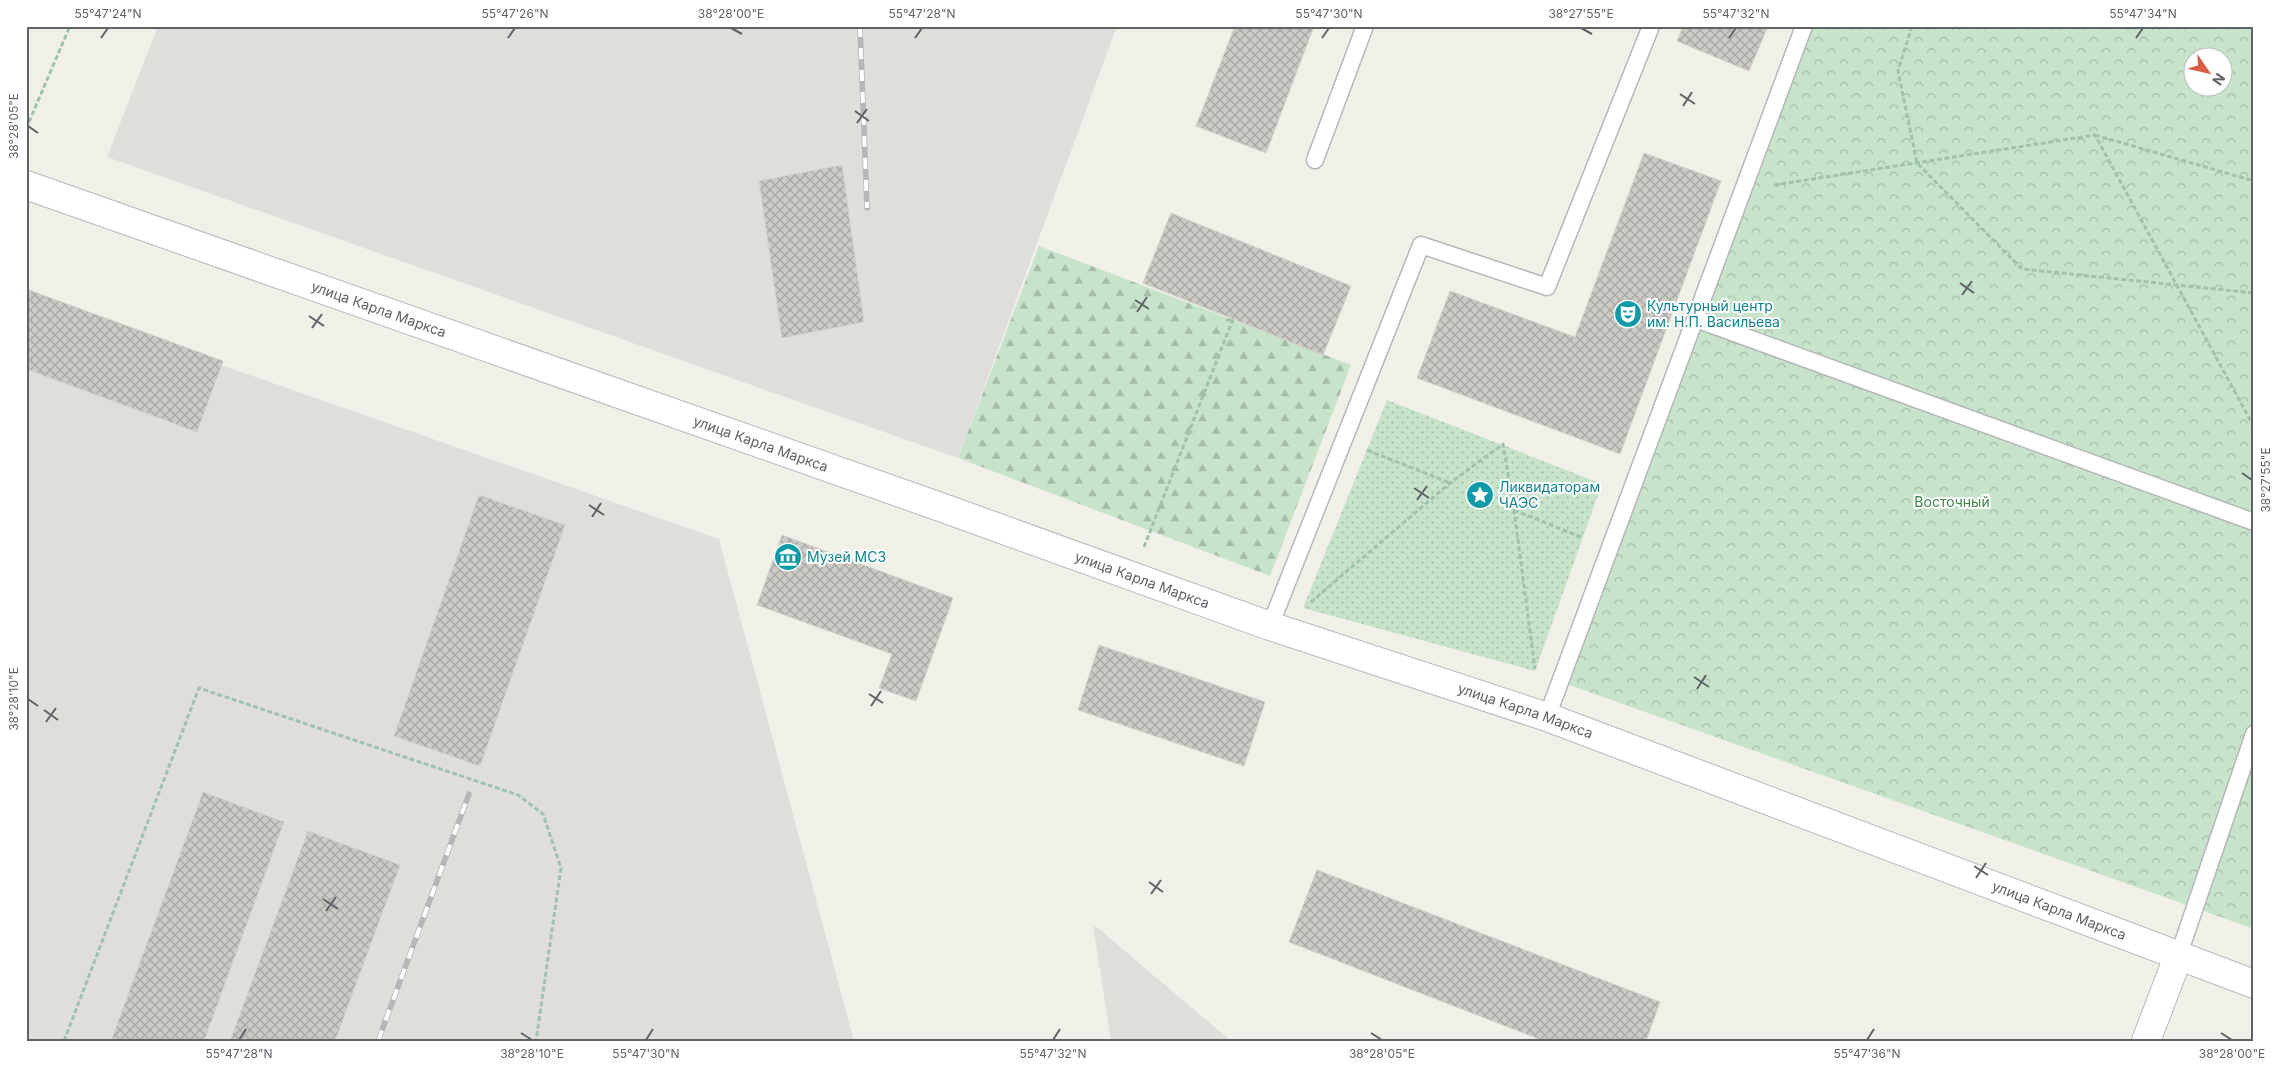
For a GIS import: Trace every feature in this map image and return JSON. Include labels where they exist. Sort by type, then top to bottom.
[{"type":"street","name":"улица Карла Маркса","points":[[26,185],[946,509],[1270,626],[1546,717],[2178,957],[2254,984]]},
{"type":"street","points":[[2146,1041],[2178,957]]},
{"type":"lane","points":[[1315,160],[1365,26]]},
{"type":"lane","points":[[1270,626],[1421,245],[1547,287],[1651,26]]},
{"type":"lane","points":[[1546,717],[1804,26]]},
{"type":"lane","points":[[1696,319],[2254,522]]},
{"type":"lane","points":[[2178,957],[2254,734]]},
{"type":"path","points":[[26,129],[70,26]]},
{"type":"path","points":[[1912,26],[1898,71],[1917,163],[2022,269],[2254,293]]},
{"type":"path","points":[[1744,190],[2095,135],[2254,181]]},
{"type":"path","points":[[2095,135],[2254,427]]},
{"type":"path","points":[[1142,552],[1233,319]]},
{"type":"path","points":[[1310,602],[1450,483],[1503,444],[1514,510],[1535,671]]},
{"type":"path","points":[[1367,450],[1450,483]]},
{"type":"path","points":[[1514,510],[1581,538]]},
{"type":"path","points":[[64,1041],[199,688],[518,795],[543,814],[561,868],[536,1041]]},
{"type":"shaded area","points":[[158,26],[1117,26],[958,458],[107,157]]},
{"type":"shaded area","points":[[26,297],[719,539],[854,1041],[26,1041]]},
{"type":"shaded area","points":[[1093,924],[1231,1041],[1111,1041]]},
{"type":"green space","name":"Восточный","points":[[1812,26],[2254,26],[2254,929],[1561,682]]},
{"type":"green space","points":[[1039,246],[1351,365],[1270,576],[958,458]]},
{"type":"green space","points":[[1387,400],[1602,484],[1535,671],[1303,608]]},
{"type":"building","points":[[1235,26],[1314,26],[1266,153],[1196,126]]},
{"type":"building","points":[[1683,26],[1768,26],[1749,71],[1677,41]]},
{"type":"building","name":"Культурный центр им. Н.П. Васильева","points":[[1644,153],[1721,181],[1620,454],[1417,378],[1450,291],[1575,337]]},
{"type":"building","points":[[842,165],[864,322],[782,338],[759,181]]},
{"type":"building","points":[[1171,213],[1351,286],[1323,355],[1143,283]]},
{"type":"building","points":[[26,289],[223,361],[197,432],[26,369]]},
{"type":"building","points":[[479,495],[565,525],[480,766],[394,736]]},
{"type":"building","points":[[782,535],[953,598],[916,701],[879,688],[892,654],[757,605]]},
{"type":"building","points":[[1099,645],[1265,702],[1244,766],[1078,710]]},
{"type":"building","points":[[203,792],[284,822],[204,1041],[111,1041]]},
{"type":"building","points":[[308,831],[400,865],[335,1041],[230,1041]]},
{"type":"building","points":[[1317,870],[1660,1002],[1646,1041],[1544,1041],[1289,942]]},
{"type":"railway","points":[[860,26],[867,208]]},
{"type":"railway","points":[[378,1041],[469,794]]},
{"type":"place","name":"Культурный центр им. Н.П. Васильева","points":[[1628,314]]},
{"type":"place","name":"Ликвидаторам ЧАЭС","points":[[1480,495]]},
{"type":"place","name":"Музей МСЗ","points":[[788,557]]}]
